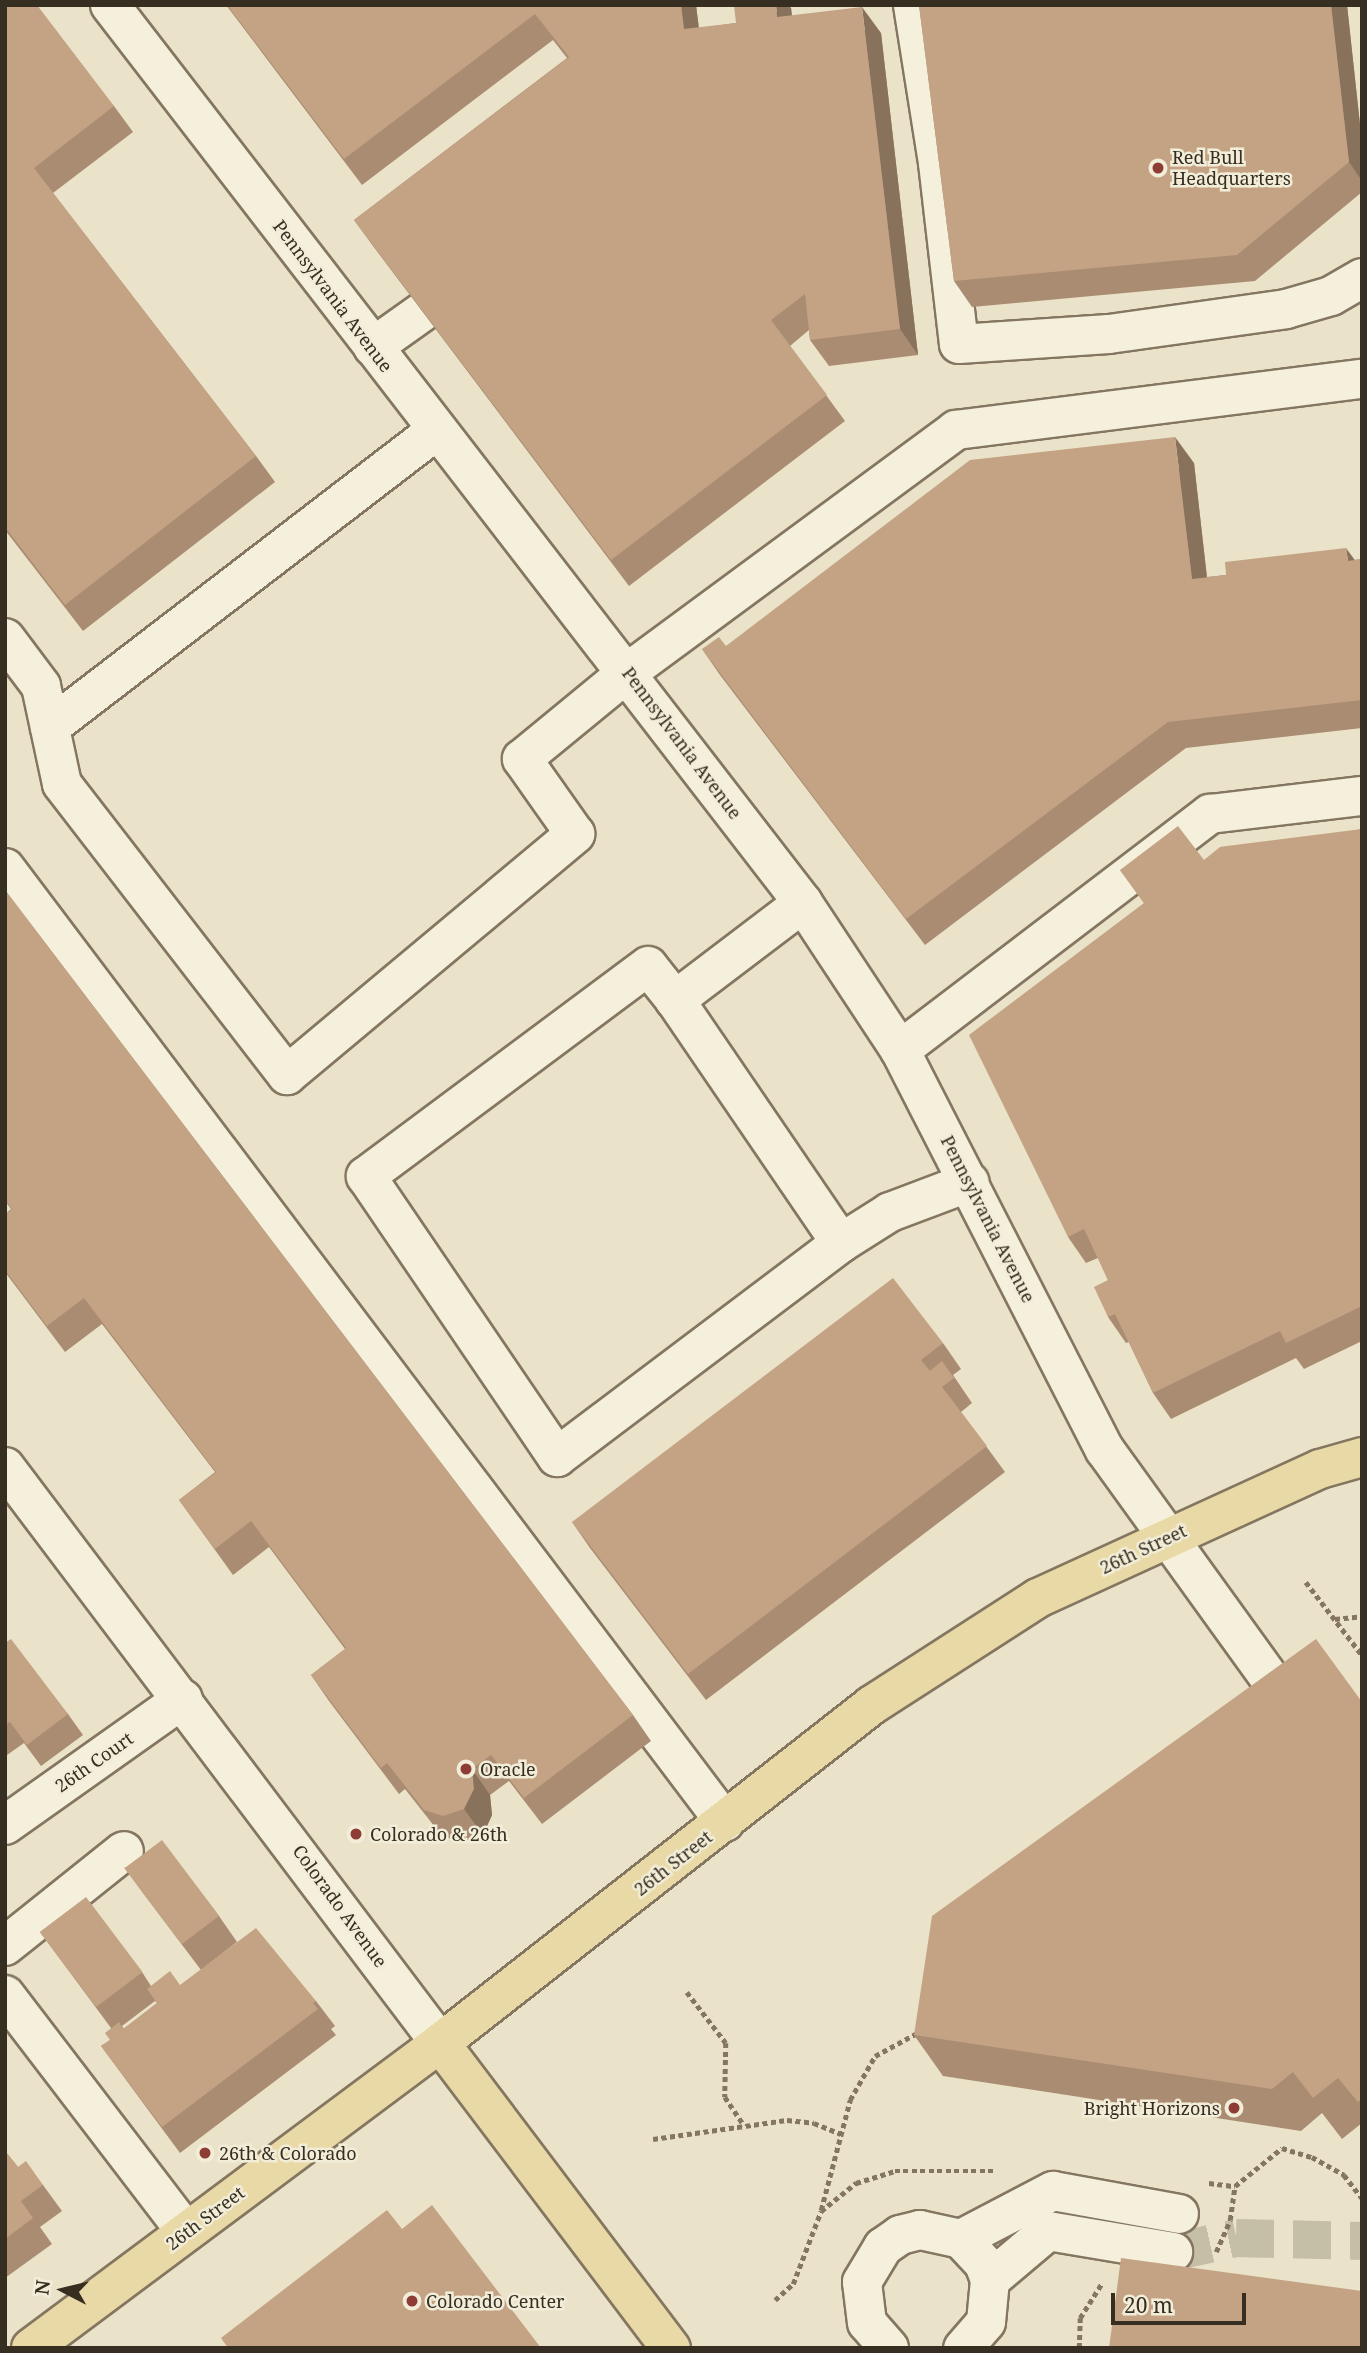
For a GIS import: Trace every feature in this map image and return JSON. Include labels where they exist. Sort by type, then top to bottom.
[{"type":"main road","name":"26th Street","points":[[32,2348],[440,2043],[884,1698],[1038,1598],[1320,1469],[1362,1457]]},
{"type":"main road","name":"Colorado Avenue","points":[[440,2043],[671,2348]]},
{"type":"street","name":"Pennsylvania Avenue","points":[[110,5],[436,431],[628,672],[803,903],[901,1049],[1105,1450],[1296,1715]]},
{"type":"street","points":[[913,5],[938,163],[959,344],[1109,334],[1286,309],[1331,296],[1362,278]]},
{"type":"street","points":[[373,347],[422,312]]},
{"type":"street","points":[[5,638],[41,686],[62,784],[287,1075],[575,834],[522,759],[628,672],[956,430],[1362,379]]},
{"type":"street","points":[[50,727],[436,431]]},
{"type":"street","points":[[901,1049],[1210,814],[1362,796]]},
{"type":"street","points":[[5,868],[725,1822]]},
{"type":"street","points":[[675,1000],[803,903]]},
{"type":"street","points":[[841,1242],[649,965],[366,1175],[557,1457],[841,1242],[890,1212],[970,1182]]},
{"type":"street","name":"Colorado Avenue","points":[[5,1467],[183,1699],[440,2043]]},
{"type":"street","name":"26th Court","points":[[5,1825],[183,1699]]},
{"type":"street","points":[[5,1946],[124,1851]]},
{"type":"street","points":[[5,1994],[186,2232]]},
{"type":"street","points":[[961,2239],[1053,2191],[1180,2214]]},
{"type":"street","points":[[879,2345],[861,2303],[870,2263],[900,2235],[941,2231],[961,2239],[984,2264],[990,2280],[986,2322],[963,2348]]},
{"type":"street","points":[[990,2280],[1048,2231],[1173,2252]]},
{"type":"path","points":[[1307,1582],[1362,1655]]},
{"type":"path","points":[[1334,1619],[1362,1616]]},
{"type":"path","points":[[687,1992],[726,2043],[725,2097],[744,2126]]},
{"type":"path","points":[[821,2211],[850,2100],[875,2056],[909,2035],[930,2028]]},
{"type":"path","points":[[653,2139],[787,2119],[814,2123],[841,2134]]},
{"type":"building","points":[[5,5],[37,5],[114,106],[34,168],[256,456],[65,605],[5,527]]},
{"type":"building","points":[[227,5],[681,5],[684,29],[736,23],[734,5],[776,5],[777,17],[862,7],[900,329],[810,340],[805,294],[771,320],[827,395],[611,560],[354,220],[569,57],[535,14],[344,159]]},
{"type":"building","name":"Red Bull Headquarters","points":[[919,5],[1331,5],[1349,162],[1237,255],[954,281]]},
{"type":"building","points":[[1175,437],[1192,579],[1226,575],[1225,562],[1346,548],[1348,561],[1362,559],[1362,700],[1168,722],[906,919],[702,649],[719,637],[726,646],[970,460]]},
{"type":"building","points":[[1178,826],[1204,860],[1220,847],[1362,829],[1362,1306],[1286,1343],[1280,1331],[1153,1393],[1115,1314],[1108,1317],[1094,1287],[1108,1280],[1084,1229],[1068,1237],[969,1035],[1144,903],[1120,870]]},
{"type":"building","points":[[5,890],[633,1715],[524,1798],[491,1755],[472,1769],[474,1789],[464,1809],[443,1816],[424,1810],[387,1763],[381,1768],[311,1675],[346,1648],[251,1521],[215,1549],[179,1500],[216,1472],[84,1298],[47,1326],[5,1270],[5,1214],[12,1209],[5,1200]]},
{"type":"building","points":[[893,1278],[943,1343],[921,1360],[930,1371],[942,1361],[954,1378],[942,1387],[987,1446],[688,1674],[572,1522]]},
{"type":"building","points":[[11,1639],[68,1714],[27,1745],[10,1722],[5,1725],[5,1643]]},
{"type":"building","points":[[1316,1639],[1362,1702],[1362,2099],[1358,2102],[1338,2078],[1313,2098],[1293,2072],[1272,2089],[914,2035],[932,1916]]},
{"type":"building","points":[[162,1840],[219,1916],[182,1944],[124,1868]]},
{"type":"building","points":[[86,1897],[143,1972],[96,2007],[40,1932]]},
{"type":"building","points":[[256,1928],[316,2001],[313,2003],[318,2009],[162,2127],[101,2046],[110,2040],[105,2033],[119,2022],[123,2029],[157,2003],[147,1989],[170,1971],[180,1985]]},
{"type":"building","points":[[5,2151],[18,2167],[26,2161],[43,2185],[21,2201],[33,2218],[5,2239]]},
{"type":"building","name":"Colorado Center","points":[[432,2205],[541,2348],[228,2348],[221,2338],[387,2210],[402,2229]]},
{"type":"building","points":[[1121,2258],[1362,2291],[1362,2348],[1109,2348]]},
{"type":"tunnel","points":[[1173,2252],[1236,2238],[1362,2241]]},
{"type":"place","name":"Red Bull Headquarters","points":[[1158,168]]},
{"type":"place","name":"Oracle","points":[[466,1769]]},
{"type":"place","name":"Colorado & 26th","points":[[356,1834]]},
{"type":"place","name":"Bright Horizons","points":[[1234,2108]]},
{"type":"place","name":"26th & Colorado","points":[[205,2153]]},
{"type":"place","name":"Colorado Center","points":[[412,2301]]}]
